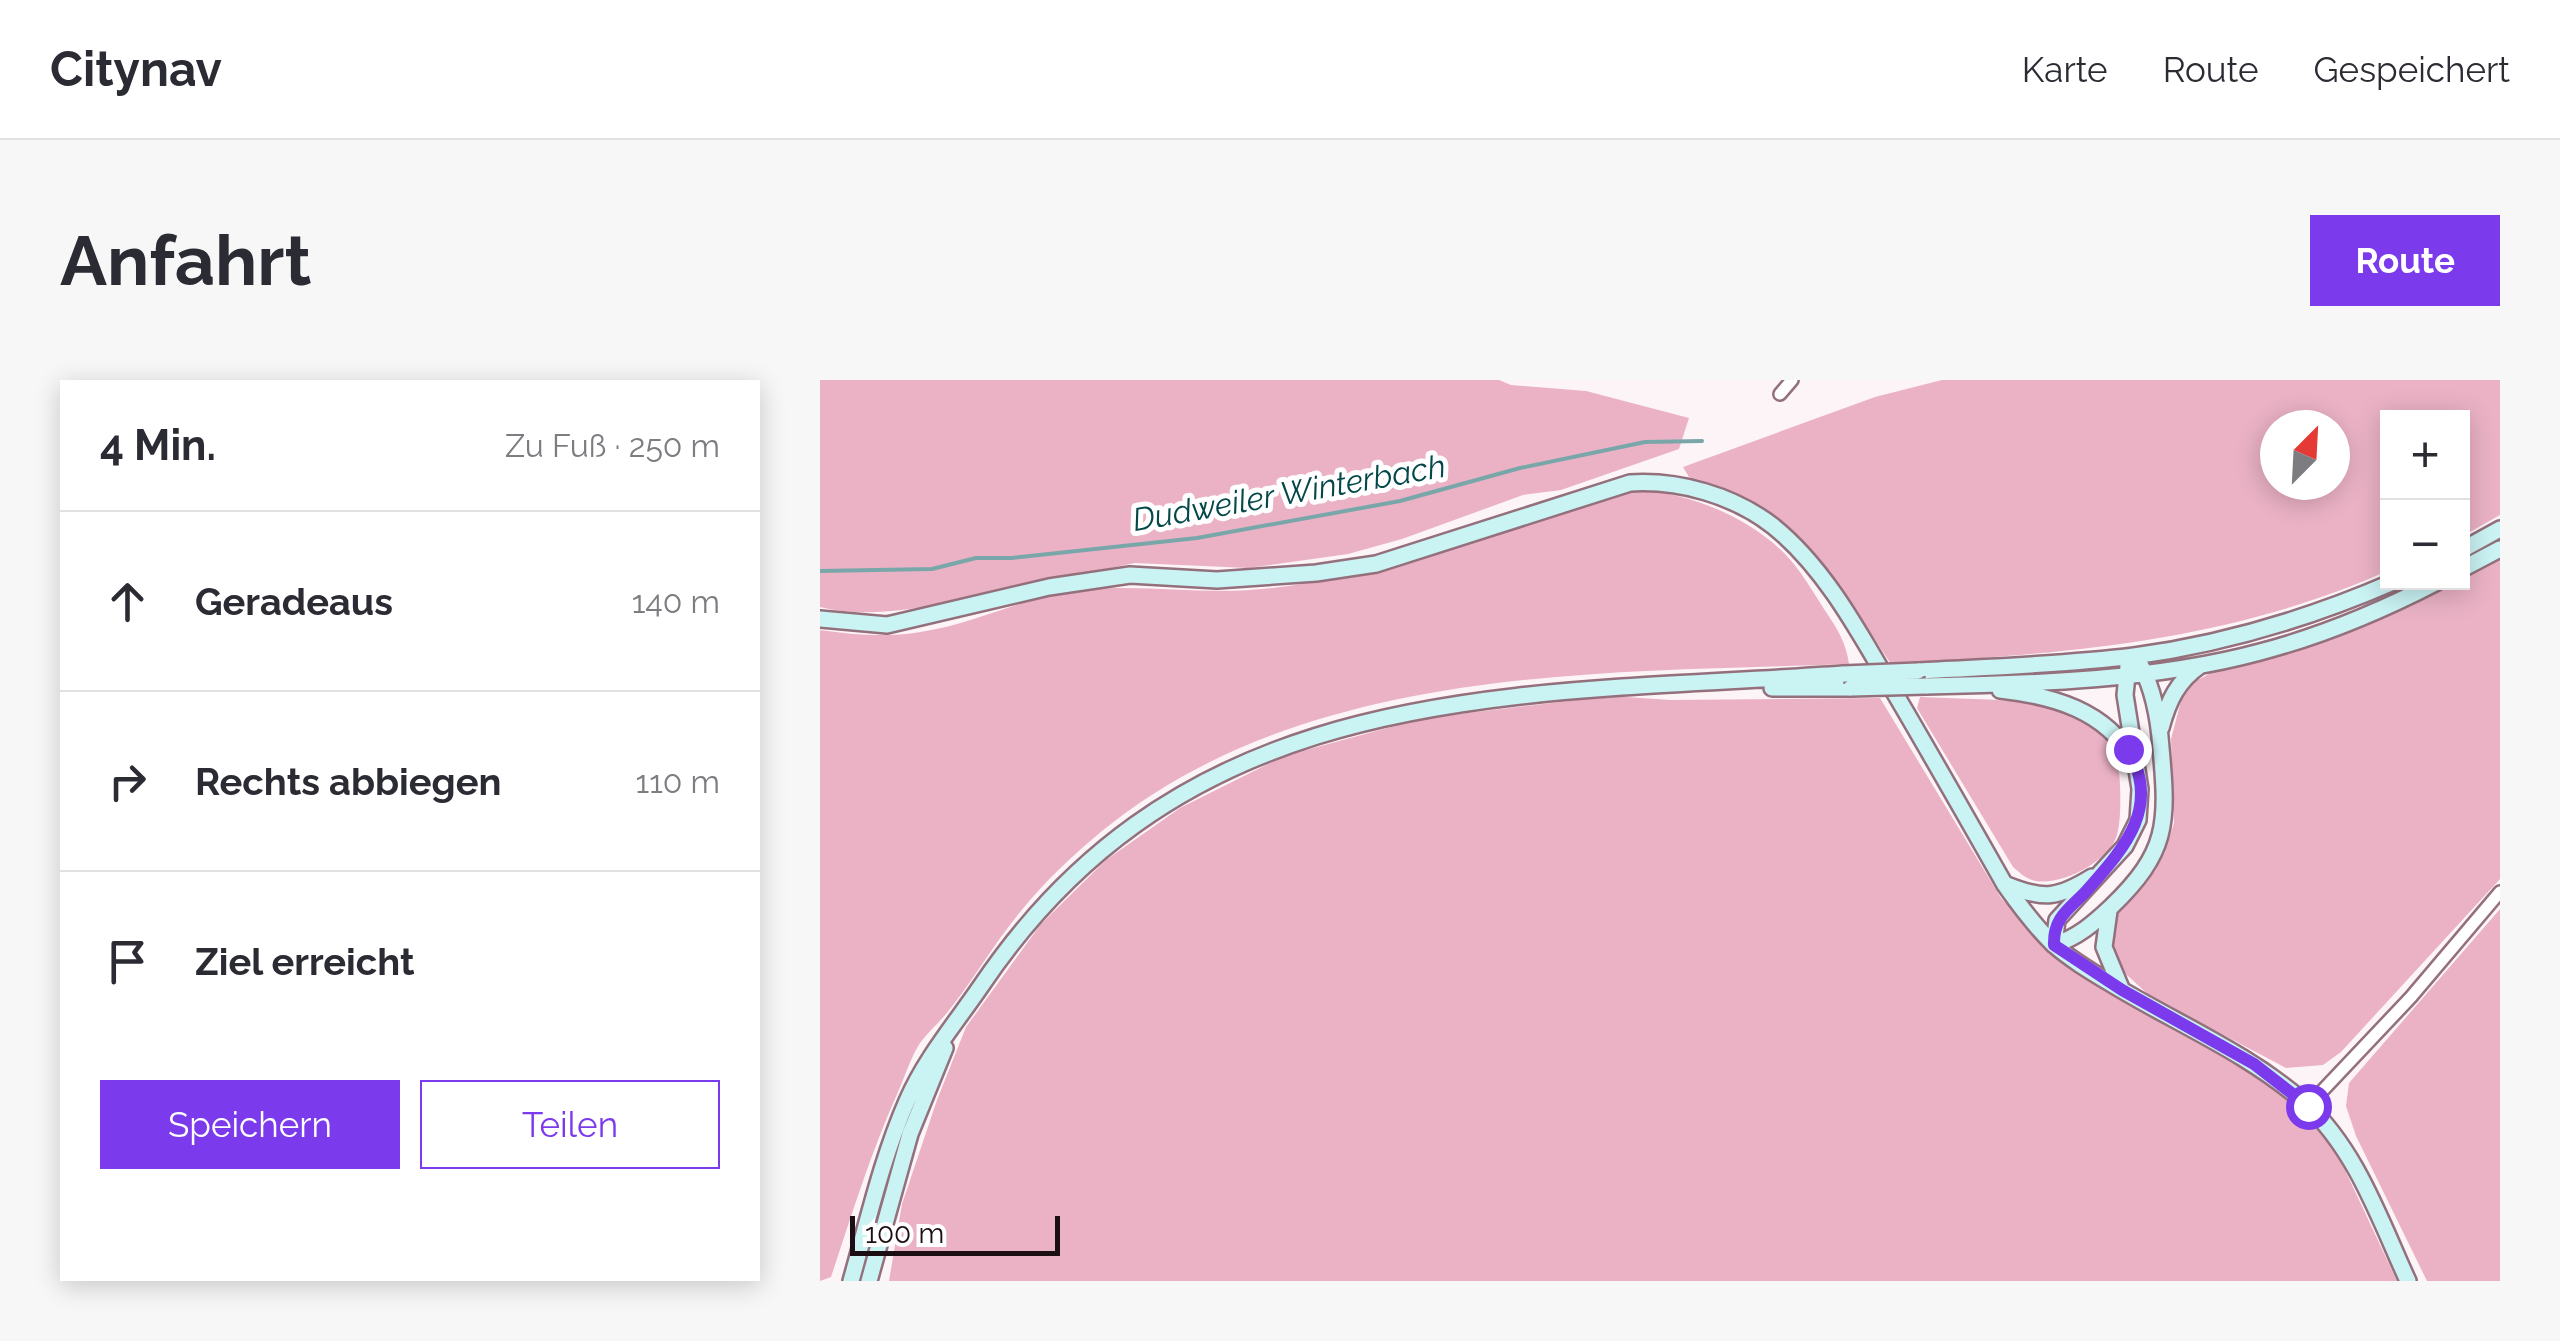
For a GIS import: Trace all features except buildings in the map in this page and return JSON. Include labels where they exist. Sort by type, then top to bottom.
[{"type":"main road","points":[[820,619],[887,625],[1049,587],[1114,577],[1162,575],[1217,580],[1376,564],[1630,483],[1657,481],[1693,488],[1750,510],[1794,544],[1817,571],[1878,664],[2004,884],[2054,945],[2122,990],[2254,1064],[2308,1106],[2348,1158],[2408,1281]]},
{"type":"main road","points":[[2470,546],[2500,530]]},
{"type":"main road","points":[[2470,566],[2500,549]]},
{"type":"main road","points":[[851,1281],[908,1100],[926,1064],[1029,921],[1094,856],[1173,798],[1229,770],[1328,730],[1410,711],[1495,699],[1623,689],[1922,678],[2133,656],[2272,626],[2321,612],[2380,587]]},
{"type":"main road","points":[[1956,685],[2144,672],[2258,653],[2309,637],[2418,590]]},
{"type":"main road","points":[[2054,945],[2083,933],[2111,908],[2142,876],[2160,839],[2166,797],[2160,732],[2150,684],[2133,656]]},
{"type":"main road","points":[[2054,945],[2058,920],[2125,846],[2138,820],[2140,790],[2125,694],[2125,674],[2133,656]]},
{"type":"main road","points":[[2160,732],[2172,696],[2181,682],[2204,663]]},
{"type":"main road","points":[[1922,678],[2019,692],[2088,712],[2114,733],[2137,765]]},
{"type":"main road","points":[[2004,884],[2034,896],[2050,896],[2100,872]]},
{"type":"main road","points":[[2111,908],[2104,947],[2122,990]]},
{"type":"main road","points":[[870,1281],[910,1134],[957,1022]]},
{"type":"main road","points":[[879,1281],[883,1236]]},
{"type":"street","points":[[1780,394],[1792,380]]},
{"type":"street","points":[[2308,1106],[2411,997],[2500,892]]},
{"type":"shaded area","points":[[820,380],[1499,380],[1511,385],[1586,391],[1689,418],[1679,449],[1561,490],[1523,495],[1402,539],[1348,554],[1248,568],[1135,563],[929,606],[861,612],[820,607]]},
{"type":"shaded area","points":[[1942,380],[2500,380],[2500,515],[2470,532],[2470,410],[2380,410],[2380,574],[2248,619],[2152,639],[2055,652],[1891,664],[1830,573],[1786,525],[1727,490],[1689,477],[1683,467],[1875,397]]},
{"type":"shaded area","points":[[1638,490],[1697,501],[1735,518],[1769,540],[1790,559],[1810,587],[1840,635],[1849,664],[1655,670],[1459,688],[1363,707],[1270,736],[1183,776],[1102,831],[1049,879],[920,1043],[879,1137],[831,1277],[820,1281],[820,630],[873,635],[912,633],[1083,590],[1236,591],[1306,583],[1393,564],[1605,494]]},
{"type":"shaded area","points":[[2500,556],[2500,879],[2341,1052],[2323,1065],[2286,1068],[2150,996],[2118,967],[2110,937],[2121,906],[2155,871],[2174,823],[2171,739],[2182,697],[2194,682],[2222,667],[2388,612],[2434,590],[2470,590],[2470,572]]},
{"type":"shaded area","points":[[1611,696],[1671,700],[1880,698],[2001,898],[2039,939],[2247,1068],[2308,1116],[2325,1135],[2397,1281],[889,1281],[902,1204],[966,1027],[1041,924],[1106,860],[1180,808],[1284,756],[1424,718]]},
{"type":"shaded area","points":[[1920,697],[2050,706],[2095,724],[2114,746],[2118,765],[2120,819],[2111,847],[2092,864],[2067,877],[2043,882],[2022,875],[2013,867],[1917,708]]},
{"type":"shaded area","points":[[2500,909],[2500,1281],[2427,1281],[2356,1136],[2346,1106],[2349,1083]]},
{"type":"waterway","name":"Dudweiler Winterbach","points":[[820,571],[932,569],[976,558],[1012,558],[1197,538],[1400,501],[1520,468],[1645,442],[1702,441]]},
{"type":"route","points":[[2128,749],[2137,765],[2138,820],[2125,846],[2058,920],[2054,945],[2122,990],[2232,1050],[2308,1106]]}]
